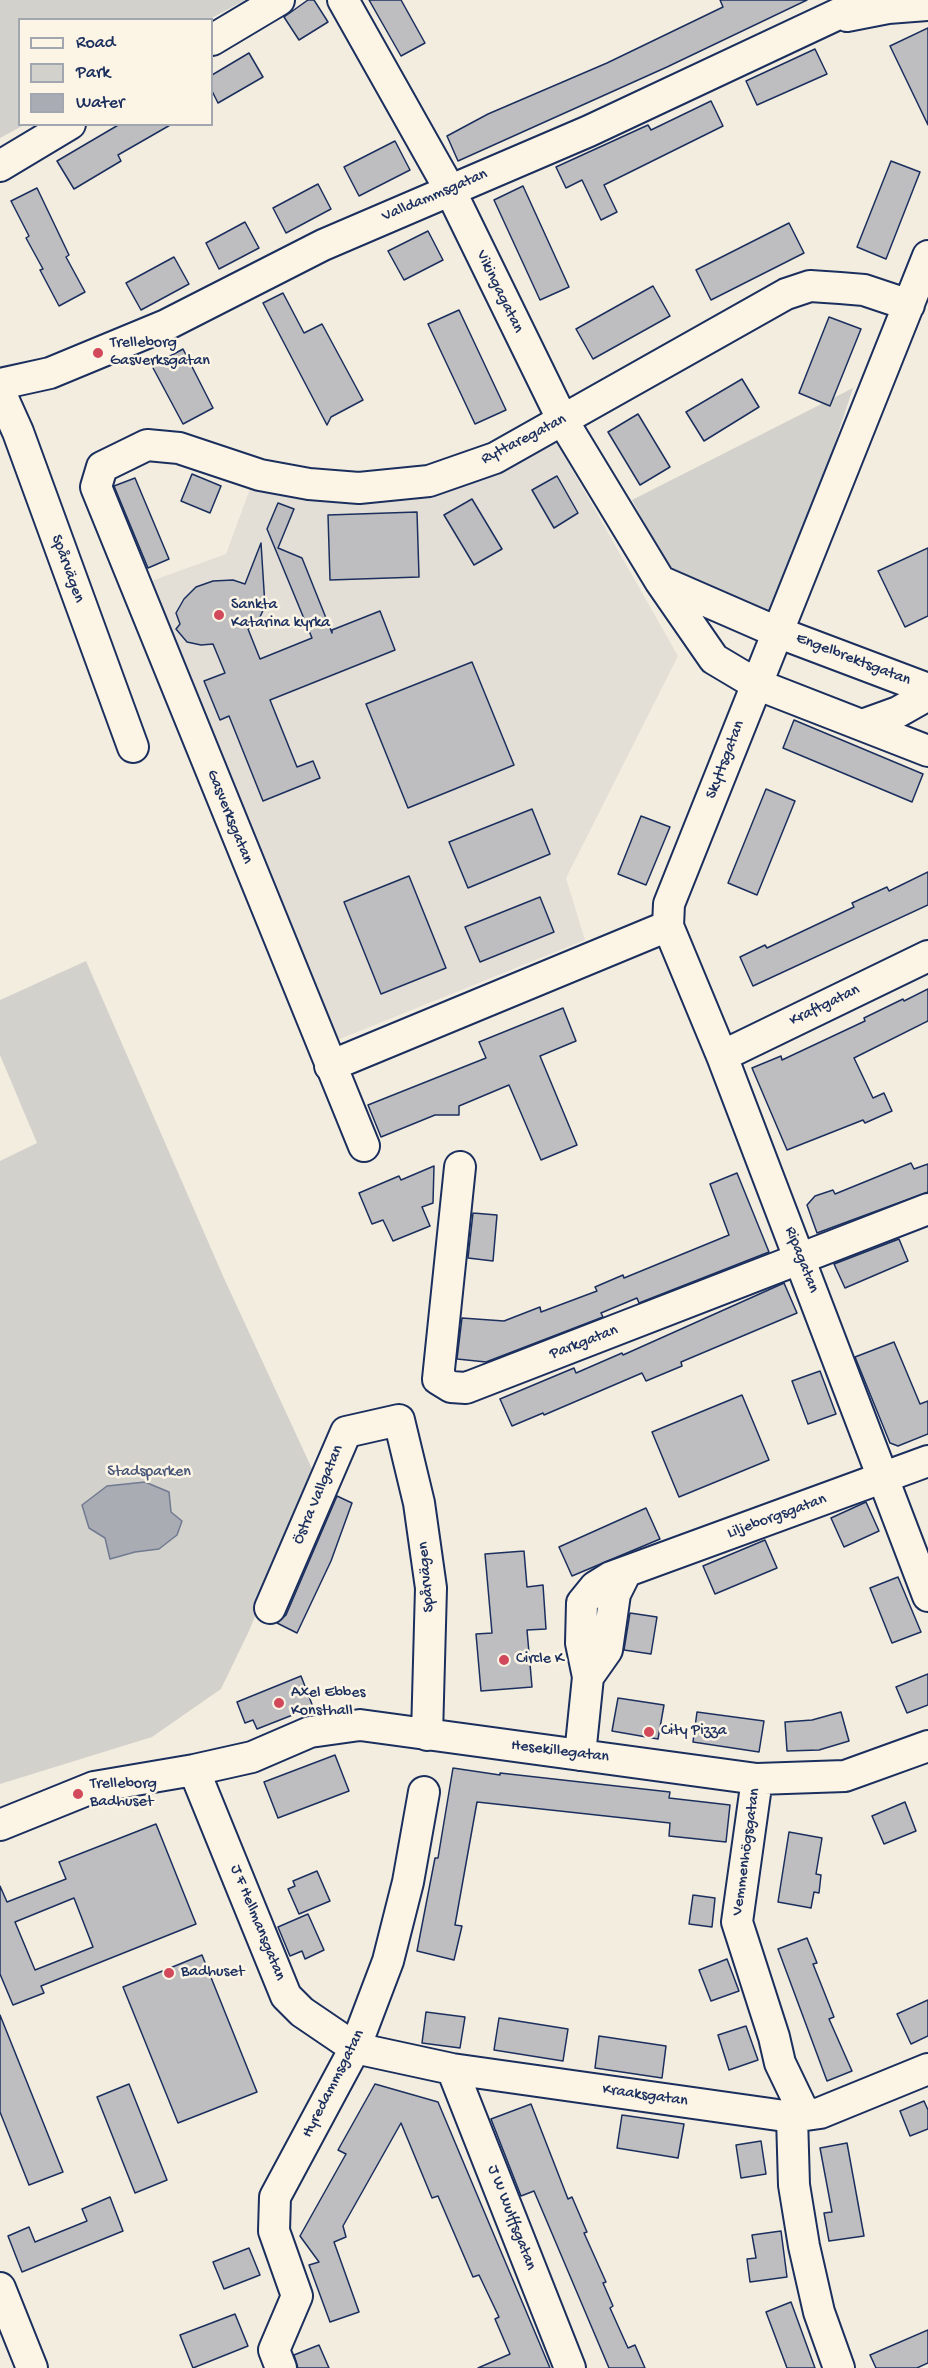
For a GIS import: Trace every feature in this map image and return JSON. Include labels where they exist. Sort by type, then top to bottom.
[{"type":"street","points":[[213,39],[279,0]]},
{"type":"street","name":"Vikingagatan","points":[[343,0],[450,190],[563,421],[660,581],[714,659],[756,684]]},
{"type":"street","name":"Valldammsgatan","points":[[0,384],[50,373],[166,325],[323,245],[589,131],[868,0]]},
{"type":"street","points":[[823,20],[888,8],[928,5]]},
{"type":"street","points":[[0,166],[67,126]]},
{"type":"street","name":"Skyttsgatan","points":[[668,926],[669,904],[928,256]]},
{"type":"street","name":"Ryttaregatan","points":[[96,487],[102,466],[147,445],[179,448],[260,475],[309,484],[358,488],[429,481],[495,458],[786,294],[810,286],[864,290],[909,305]]},
{"type":"street","name":"Spårvägen","points":[[0,392],[18,432],[132,747]]},
{"type":"street","name":"Gasverksgatan","points":[[96,487],[364,1146]]},
{"type":"street","points":[[660,581],[777,632]]},
{"type":"street","name":"Engelbrektsgatan","points":[[777,632],[928,689]]},
{"type":"street","points":[[756,684],[928,751]]},
{"type":"street","name":"Engelbrektsgatan","points":[[862,725],[898,712],[928,695]]},
{"type":"street","points":[[330,1066],[668,926]]},
{"type":"street","name":"Ripagatan","points":[[668,926],[722,1056],[928,1596]]},
{"type":"street","name":"Kraftgatan","points":[[722,1056],[928,956]]},
{"type":"street","name":"Parkgatan","points":[[460,1167],[438,1379],[451,1387],[466,1388],[928,1209]]},
{"type":"street","name":"Spårvägen","points":[[399,1420],[419,1503],[431,1588],[427,1735]]},
{"type":"street","name":"Östra Vallgatan","points":[[270,1608],[346,1432],[399,1420]]},
{"type":"street","name":"Liljeborgsgatan","points":[[580,1755],[588,1677],[606,1650],[615,1593],[626,1572],[928,1461]]},
{"type":"street","name":"Hesekillegatan","points":[[194,1770],[252,1757],[310,1732],[360,1725],[757,1779],[845,1776],[928,1746]]},
{"type":"street","points":[[0,1825],[94,1787],[194,1770]]},
{"type":"street","name":"J F Hellmansgatan","points":[[194,1770],[286,1996],[302,2012],[356,2048]]},
{"type":"street","name":"Vemmenhögsgatan","points":[[757,1779],[737,1922],[774,2037],[780,2063],[799,2116],[794,2185],[804,2246],[819,2312],[839,2368]]},
{"type":"street","name":"Hyredammsgatan","points":[[281,2368],[274,2350],[297,2296],[274,2231],[275,2197],[356,2048],[388,1961],[408,1882],[423,1792]]},
{"type":"street","name":"Kraaksgatan","points":[[356,2048],[452,2068],[799,2116],[820,2114],[928,2069]]},
{"type":"street","points":[[751,2111],[780,2063]]},
{"type":"street","name":"J W Wulffsgatan","points":[[452,2068],[570,2368]]},
{"type":"street","points":[[0,2289],[32,2368]]},
{"type":"shaded area","points":[[557,443],[678,656],[566,878],[585,940],[335,1041],[146,583],[226,554],[251,486],[507,463]]},
{"type":"green space","points":[[0,0],[245,0],[212,18],[18,18],[18,126],[22,126],[0,138]]},
{"type":"green space","points":[[853,388],[825,473],[769,611],[671,572],[632,500]]},
{"type":"green space","name":"Stadsparken","points":[[86,961],[223,1276],[313,1471],[249,1631],[221,1689],[152,1737],[0,1784],[0,1161],[37,1143],[0,1055],[0,1000]]},
{"type":"water","points":[[145,1482],[169,1492],[171,1512],[182,1521],[177,1535],[159,1549],[135,1552],[110,1559],[105,1538],[89,1528],[82,1505],[107,1486]]},
{"type":"building","points":[[308,0],[314,0],[328,22],[299,40],[284,17]]},
{"type":"building","points":[[369,0],[401,0],[425,43],[401,56]]},
{"type":"building","points":[[720,0],[807,0],[667,67],[458,161],[447,136],[488,114],[607,63],[723,7]]},
{"type":"building","points":[[928,28],[928,125],[890,46]]},
{"type":"building","points":[[815,49],[827,74],[757,105],[746,81]]},
{"type":"building","points":[[249,53],[263,77],[218,103],[213,93],[213,74]]},
{"type":"building","points":[[711,101],[723,126],[604,185],[617,212],[601,220],[582,180],[566,188],[556,167],[648,125],[651,130]]},
{"type":"building","points":[[117,126],[169,126],[118,155],[121,161],[74,189],[57,161]]},
{"type":"building","points":[[395,141],[410,170],[359,196],[344,167]]},
{"type":"building","points":[[891,161],[920,172],[886,259],[857,247]]},
{"type":"building","points":[[318,184],[331,209],[286,233],[273,208]]},
{"type":"building","points":[[523,186],[569,287],[540,300],[494,200]]},
{"type":"building","points":[[37,188],[69,255],[66,257],[85,292],[59,306],[40,270],[43,269],[26,238],[29,236],[11,201]]},
{"type":"building","points":[[245,222],[259,248],[219,269],[206,243]]},
{"type":"building","points":[[789,223],[804,253],[711,300],[696,270]]},
{"type":"building","points":[[428,231],[443,260],[404,280],[388,251]]},
{"type":"building","points":[[174,257],[189,284],[141,310],[126,283]]},
{"type":"building","points":[[653,286],[670,316],[593,359],[576,329]]},
{"type":"building","points":[[283,293],[304,333],[322,324],[363,400],[331,417],[327,425],[263,303]]},
{"type":"building","points":[[459,310],[506,410],[475,424],[428,324]]},
{"type":"building","points":[[829,317],[861,329],[830,406],[799,393]]},
{"type":"building","points":[[183,349],[213,408],[183,424],[152,366]]},
{"type":"building","points":[[742,379],[759,407],[704,441],[686,412]]},
{"type":"building","points":[[638,414],[670,467],[640,485],[608,432]]},
{"type":"building","points":[[192,474],[221,486],[210,513],[181,501]]},
{"type":"building","points":[[557,476],[578,513],[554,528],[532,490]]},
{"type":"building","points":[[135,478],[169,559],[148,568],[114,486]]},
{"type":"building","points":[[472,499],[502,549],[474,565],[444,515]]},
{"type":"building","points":[[278,503],[294,509],[278,548],[302,558],[332,633],[332,630],[380,611],[395,650],[270,700],[297,767],[313,761],[320,778],[263,801],[229,716],[220,720],[204,681],[225,673],[213,644],[201,645],[187,642],[176,629],[180,624],[176,613],[184,599],[196,587],[213,581],[233,580],[245,584],[261,543],[265,606],[260,617],[248,629],[260,659],[312,638],[267,529]]},
{"type":"building","points":[[417,512],[419,577],[330,580],[328,515]]},
{"type":"building","points":[[928,548],[928,616],[905,627],[878,571]]},
{"type":"building","points":[[472,662],[514,765],[408,808],[366,704]]},
{"type":"building","points":[[794,720],[923,774],[912,802],[783,748]]},
{"type":"building","points":[[766,789],[795,801],[757,895],[728,883]]},
{"type":"building","points":[[532,809],[550,854],[468,888],[449,842]]},
{"type":"building","points":[[641,816],[670,827],[646,885],[618,874]]},
{"type":"building","points":[[928,872],[928,905],[753,986],[740,957],[765,945],[767,948],[854,907],[852,903],[887,887],[889,891]]},
{"type":"building","points":[[409,876],[446,968],[381,994],[344,902]]},
{"type":"building","points":[[540,897],[554,932],[480,962],[465,927]]},
{"type":"building","points":[[928,989],[928,1021],[854,1058],[873,1098],[884,1093],[892,1111],[865,1123],[863,1120],[787,1150],[752,1068],[781,1056],[782,1060],[865,1021],[864,1018],[903,999],[904,1001]]},
{"type":"building","points":[[563,1008],[576,1041],[540,1056],[577,1145],[541,1160],[509,1085],[459,1106],[459,1115],[435,1115],[381,1137],[368,1105],[486,1058],[479,1042]]},
{"type":"building","points":[[911,1163],[914,1169],[928,1164],[928,1192],[817,1233],[807,1205],[815,1196],[833,1190],[835,1194]]},
{"type":"building","points":[[434,1166],[433,1203],[422,1207],[430,1226],[393,1241],[383,1220],[372,1224],[359,1193],[399,1176],[401,1180]]},
{"type":"building","points":[[737,1173],[769,1252],[639,1303],[637,1298],[601,1313],[603,1317],[486,1362],[457,1359],[462,1318],[504,1321],[540,1307],[541,1312],[597,1291],[595,1287],[623,1275],[624,1278],[729,1235],[710,1184]]},
{"type":"building","points":[[473,1213],[497,1215],[493,1261],[468,1258]]},
{"type":"building","points":[[899,1239],[908,1261],[845,1288],[834,1264]]},
{"type":"building","points":[[784,1283],[797,1313],[681,1362],[682,1366],[646,1381],[642,1373],[544,1415],[543,1413],[512,1426],[500,1399],[574,1368],[576,1373],[622,1353],[623,1355]]},
{"type":"building","points":[[894,1342],[920,1404],[928,1401],[928,1434],[898,1446],[890,1443],[855,1357]]},
{"type":"building","points":[[820,1371],[836,1414],[808,1424],[792,1381]]},
{"type":"building","points":[[742,1395],[769,1460],[679,1497],[652,1432]]},
{"type":"building","points":[[337,1496],[352,1503],[331,1561],[297,1633],[277,1623],[286,1615]]},
{"type":"building","points":[[866,1502],[879,1531],[844,1547],[831,1518]]},
{"type":"building","points":[[646,1508],[660,1539],[572,1576],[559,1547]]},
{"type":"building","points":[[765,1540],[777,1568],[715,1594],[703,1566]]},
{"type":"building","points":[[524,1551],[527,1587],[543,1585],[546,1629],[527,1630],[532,1687],[481,1691],[476,1634],[492,1633],[485,1554]]},
{"type":"building","points":[[898,1577],[921,1632],[892,1643],[870,1588]]},
{"type":"building","points":[[630,1613],[657,1617],[651,1654],[624,1650]]},
{"type":"building","points":[[928,1674],[928,1705],[907,1713],[896,1687]]},
{"type":"building","name":"Axel Ebbes Konsthall","points":[[301,1676],[313,1707],[257,1729],[253,1720],[245,1723],[237,1702]]},
{"type":"building","points":[[618,1698],[664,1705],[658,1739],[612,1731]]},
{"type":"building","points":[[697,1712],[764,1721],[759,1752],[693,1742]]},
{"type":"building","points":[[841,1712],[849,1741],[819,1750],[787,1751],[785,1722],[812,1720]]},
{"type":"building","points":[[335,1755],[349,1791],[278,1818],[264,1782]]},
{"type":"building","points":[[453,1768],[670,1792],[669,1798],[730,1805],[726,1842],[669,1836],[670,1823],[477,1802],[455,1925],[462,1926],[454,1960],[417,1951],[435,1858],[438,1858]]},
{"type":"building","points":[[905,1802],[916,1831],[884,1844],[872,1816]]},
{"type":"building","points":[[156,1824],[196,1924],[41,1986],[44,1993],[13,2005],[0,1974],[0,1886],[7,1902],[66,1879],[59,1862]],"holes":[[[74,1898],[93,1947],[35,1970],[15,1922]]]},
{"type":"building","points":[[789,1832],[822,1838],[816,1874],[821,1875],[819,1893],[814,1892],[811,1908],[778,1902]]},
{"type":"building","points":[[317,1871],[330,1901],[299,1914],[288,1889],[295,1886],[293,1881]]},
{"type":"building","points":[[693,1895],[715,1898],[712,1927],[689,1924]]},
{"type":"building","points":[[308,1914],[324,1950],[305,1959],[302,1951],[290,1956],[278,1927]]},
{"type":"building","points":[[807,1938],[817,1963],[813,1964],[834,2017],[829,2019],[852,2071],[827,2081],[778,1949]]},
{"type":"building","points":[[202,1955],[257,2092],[178,2123],[123,1987]]},
{"type":"building","points":[[727,1959],[739,1991],[711,2001],[699,1970]]},
{"type":"building","points":[[928,2000],[928,2036],[911,2044],[897,2014]]},
{"type":"building","points":[[426,2012],[465,2017],[460,2048],[422,2043]]},
{"type":"building","points":[[0,2015],[63,2172],[29,2185],[0,2112]]},
{"type":"building","points":[[499,2018],[568,2029],[563,2061],[494,2050]]},
{"type":"building","points":[[746,2026],[758,2060],[729,2070],[718,2035]]},
{"type":"building","points":[[599,2036],[666,2046],[662,2078],[595,2068]]},
{"type":"building","points":[[129,2084],[167,2180],[135,2193],[97,2097]]},
{"type":"building","points":[[375,2084],[438,2102],[550,2368],[478,2368],[510,2354],[495,2319],[499,2317],[479,2275],[473,2277],[438,2196],[432,2198],[401,2123],[343,2226],[346,2237],[334,2242],[359,2312],[330,2322],[309,2265],[319,2262],[300,2236],[346,2154],[338,2150]]},
{"type":"building","points":[[924,2101],[928,2110],[928,2129],[910,2136],[900,2111]]},
{"type":"building","points":[[531,2104],[568,2199],[572,2197],[587,2232],[584,2233],[606,2282],[603,2283],[613,2306],[610,2308],[628,2348],[635,2345],[645,2368],[609,2368],[534,2191],[521,2196],[491,2119]]},
{"type":"building","points":[[622,2115],[684,2124],[678,2158],[617,2148]]},
{"type":"building","points":[[761,2141],[766,2174],[741,2178],[736,2145]]},
{"type":"building","points":[[847,2143],[864,2236],[829,2241],[824,2213],[832,2212],[820,2148]]},
{"type":"building","points":[[110,2197],[123,2231],[22,2272],[8,2236],[29,2227],[35,2242],[87,2221],[82,2209]]},
{"type":"building","points":[[781,2231],[787,2277],[750,2282],[747,2259],[756,2258],[752,2235]]},
{"type":"building","points":[[249,2248],[260,2275],[224,2289],[213,2262]]},
{"type":"building","points":[[791,2302],[815,2368],[787,2368],[766,2312]]},
{"type":"building","points":[[235,2314],[248,2346],[193,2368],[180,2335]]},
{"type":"building","points":[[928,2330],[928,2363],[917,2368],[876,2368],[870,2355]]},
{"type":"building","points":[[319,2345],[329,2368],[298,2368],[294,2355]]},
{"type":"place","name":"Trelleborg Gasverksgatan","points":[[98,353]]},
{"type":"place","name":"Sankta Katarina kyrka","points":[[219,615]]},
{"type":"place","name":"Circle K","points":[[504,1660]]},
{"type":"place","name":"Axel Ebbes Konsthall","points":[[279,1703]]},
{"type":"place","name":"City Pizza","points":[[649,1732]]},
{"type":"place","name":"Trelleborg Badhuset","points":[[78,1794]]},
{"type":"place","name":"Badhuset","points":[[169,1973]]}]
